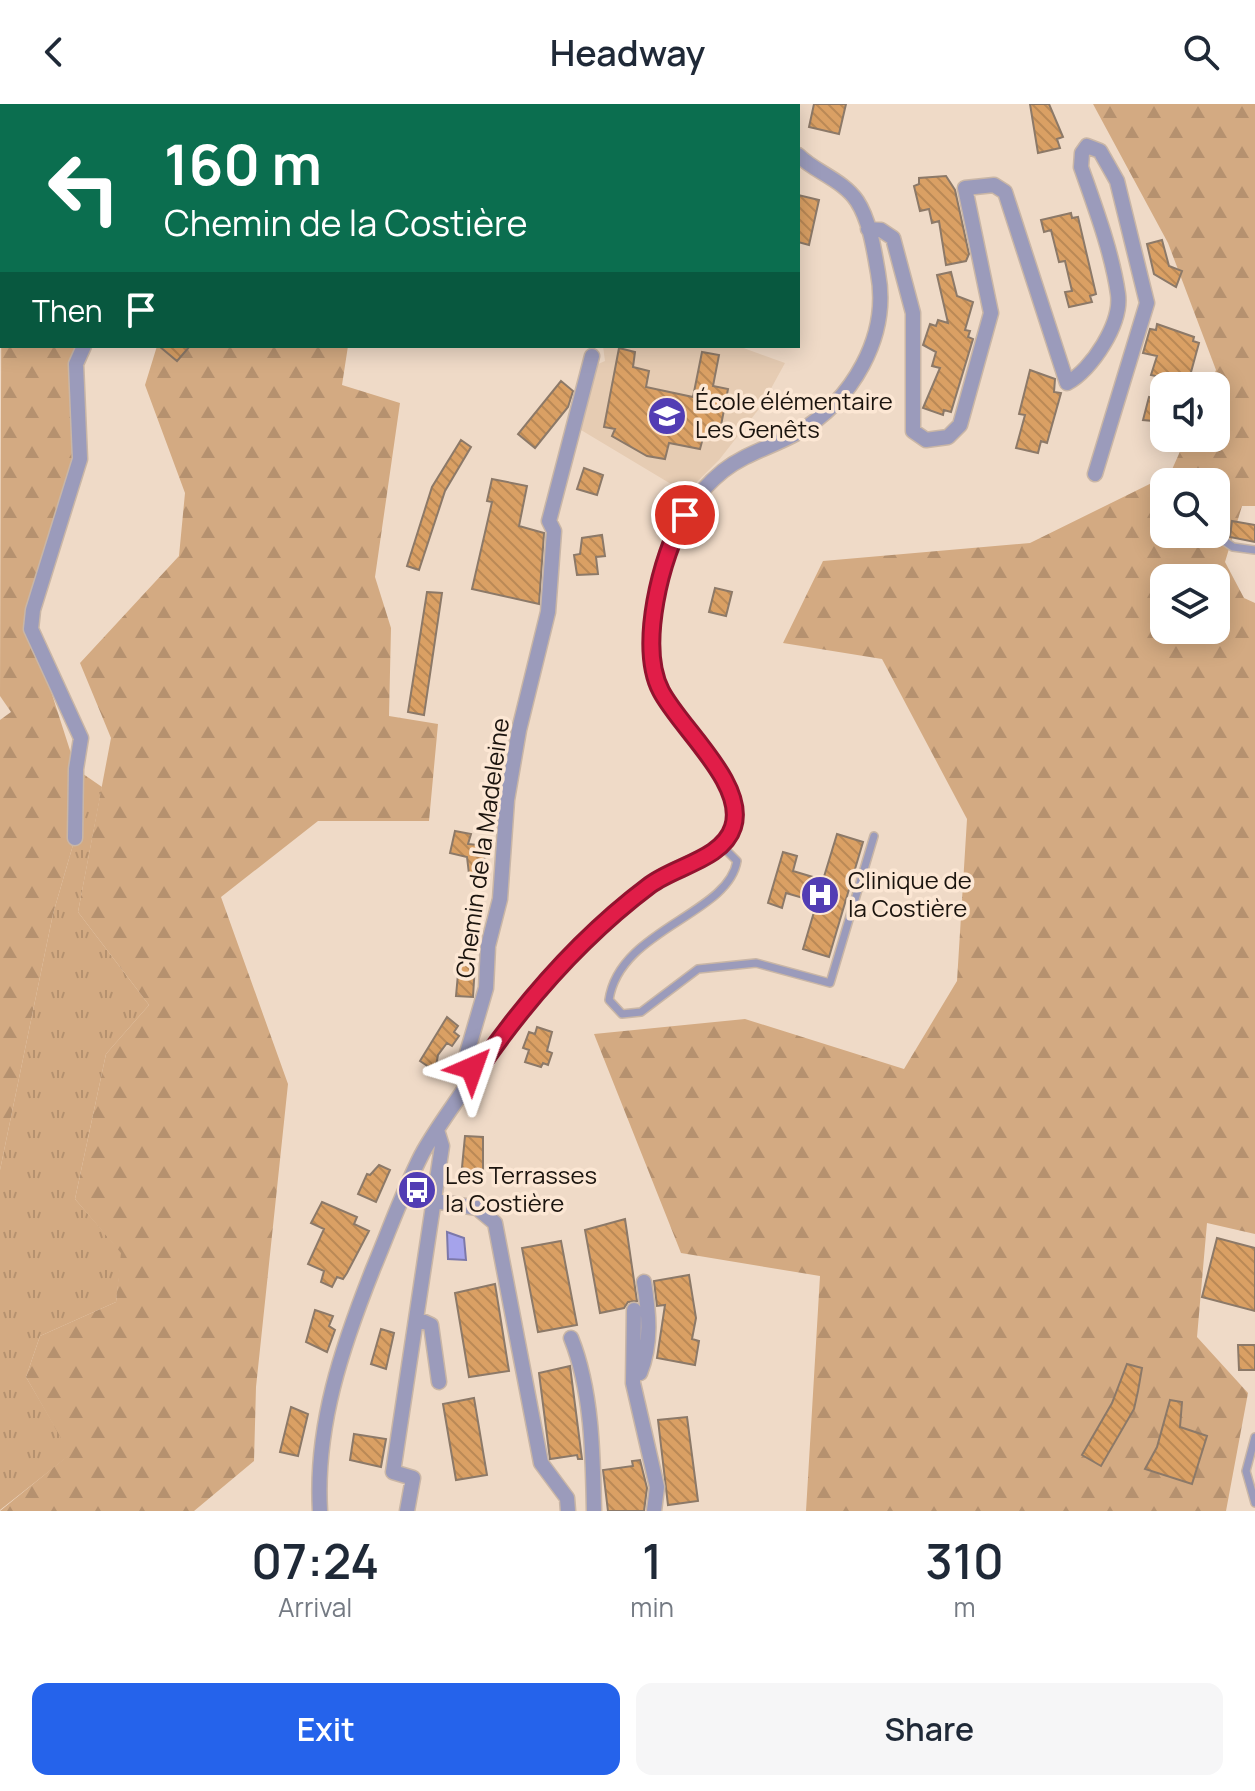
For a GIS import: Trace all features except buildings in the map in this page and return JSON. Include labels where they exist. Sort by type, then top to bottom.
[{"type":"street","points":[[868,229],[881,230],[893,238],[913,313],[913,431],[926,440],[948,437],[960,425],[991,313],[965,188],[994,185],[1005,192],[1067,383],[1082,375],[1105,344],[1119,298],[1081,167],[1082,153],[1087,146],[1100,151],[1117,181],[1147,303],[1095,474]]},
{"type":"street","points":[[320,1511],[320,1442],[342,1350],[408,1184],[437,1130],[525,1002],[649,886],[721,845],[734,825],[733,797],[724,778],[675,715],[657,680],[654,635],[664,562],[685,515],[714,480],[748,454],[809,426],[836,403],[858,374],[873,343],[880,285],[868,229],[852,195],[800,156]]},
{"type":"street","points":[[75,838],[76,769],[81,738],[31,629],[38,595],[80,459],[76,364],[83,348]]},
{"type":"street","name":"Chemin de la Madeleine","points":[[477,1071],[468,1062],[467,1053],[486,988],[488,946],[500,899],[502,845],[519,730],[548,612],[554,531],[549,521],[594,351]]},
{"type":"street","points":[[407,1511],[413,1478],[393,1472],[443,1141],[437,1130]]},
{"type":"street","points":[[435,1201],[477,1208],[495,1223],[541,1463],[567,1498],[568,1511]]},
{"type":"street","points":[[633,1383],[648,1345],[649,1315],[644,1282]]},
{"type":"street","points":[[634,1310],[633,1383],[657,1487],[654,1511]]},
{"type":"street","points":[[418,1319],[431,1325],[439,1382]]},
{"type":"street","points":[[571,1338],[581,1362],[593,1467],[594,1511]]},
{"type":"lane","points":[[1230,545],[1255,550]]},
{"type":"lane","points":[[721,845],[737,861],[729,880],[646,942],[613,979],[609,1000],[622,1014],[641,1012],[698,969],[756,963],[830,983],[874,836]]},
{"type":"lane","points":[[1255,1437],[1246,1471],[1255,1503]]},
{"type":"shaded area","name":"École élémentaire Les Genêts","points":[[603,348],[744,348],[785,363],[762,405],[719,460],[680,499],[668,492],[671,484],[576,427],[596,365],[605,361]]},
{"type":"green space","points":[[1093,104],[1255,104],[1255,506],[1242,506],[1230,546],[1230,468],[1173,468],[1180,452],[1230,452],[1230,372],[1216,370],[1168,243]]},
{"type":"green space","points":[[1,348],[83,348],[76,364],[80,459],[31,629],[76,769],[75,838],[53,914],[0,1170],[0,720],[11,712],[0,696]]},
{"type":"green space","points":[[156,348],[348,348],[342,385],[400,403],[375,577],[391,628],[389,716],[438,724],[429,821],[318,821],[221,897],[288,1084],[256,1387],[254,1461],[194,1511],[0,1511],[70,1454],[26,1377],[40,1336],[116,1302],[121,1253],[75,1199],[106,1054],[149,1005],[78,912],[111,738],[80,663],[179,556],[185,493],[145,385]]},
{"type":"green space","points":[[1150,484],[1150,548],[1229,548],[1226,564],[1150,564],[1150,644],[1230,644],[1230,571],[1244,598],[1255,603],[1255,1234],[1207,1223],[1197,1337],[1248,1393],[1226,1511],[806,1511],[820,1276],[681,1253],[594,1034],[745,1019],[904,1069],[957,981],[967,819],[882,659],[783,643],[823,561],[1030,543]]},
{"type":"green space","points":[[76,769],[102,787],[78,912],[149,1005],[106,1054],[75,1199],[122,1253],[116,1302],[40,1336],[26,1377],[71,1454],[0,1510],[0,1170],[53,914],[75,838]]},
{"type":"water","points":[[447,1232],[464,1238],[466,1260],[448,1259]]},
{"type":"place","name":"École élémentaire Les Genêts","points":[[667,416]]},
{"type":"place","name":"Clinique de la Costière","points":[[820,895]]},
{"type":"place","name":"Les Terrasses la Costière","points":[[417,1190]]},
{"type":"route","points":[[472,1068],[477,1071],[532,994],[641,892],[671,871],[707,855],[731,833],[735,818],[733,797],[724,778],[675,715],[661,691],[654,666],[657,596],[661,576],[668,547],[685,515]]}]
